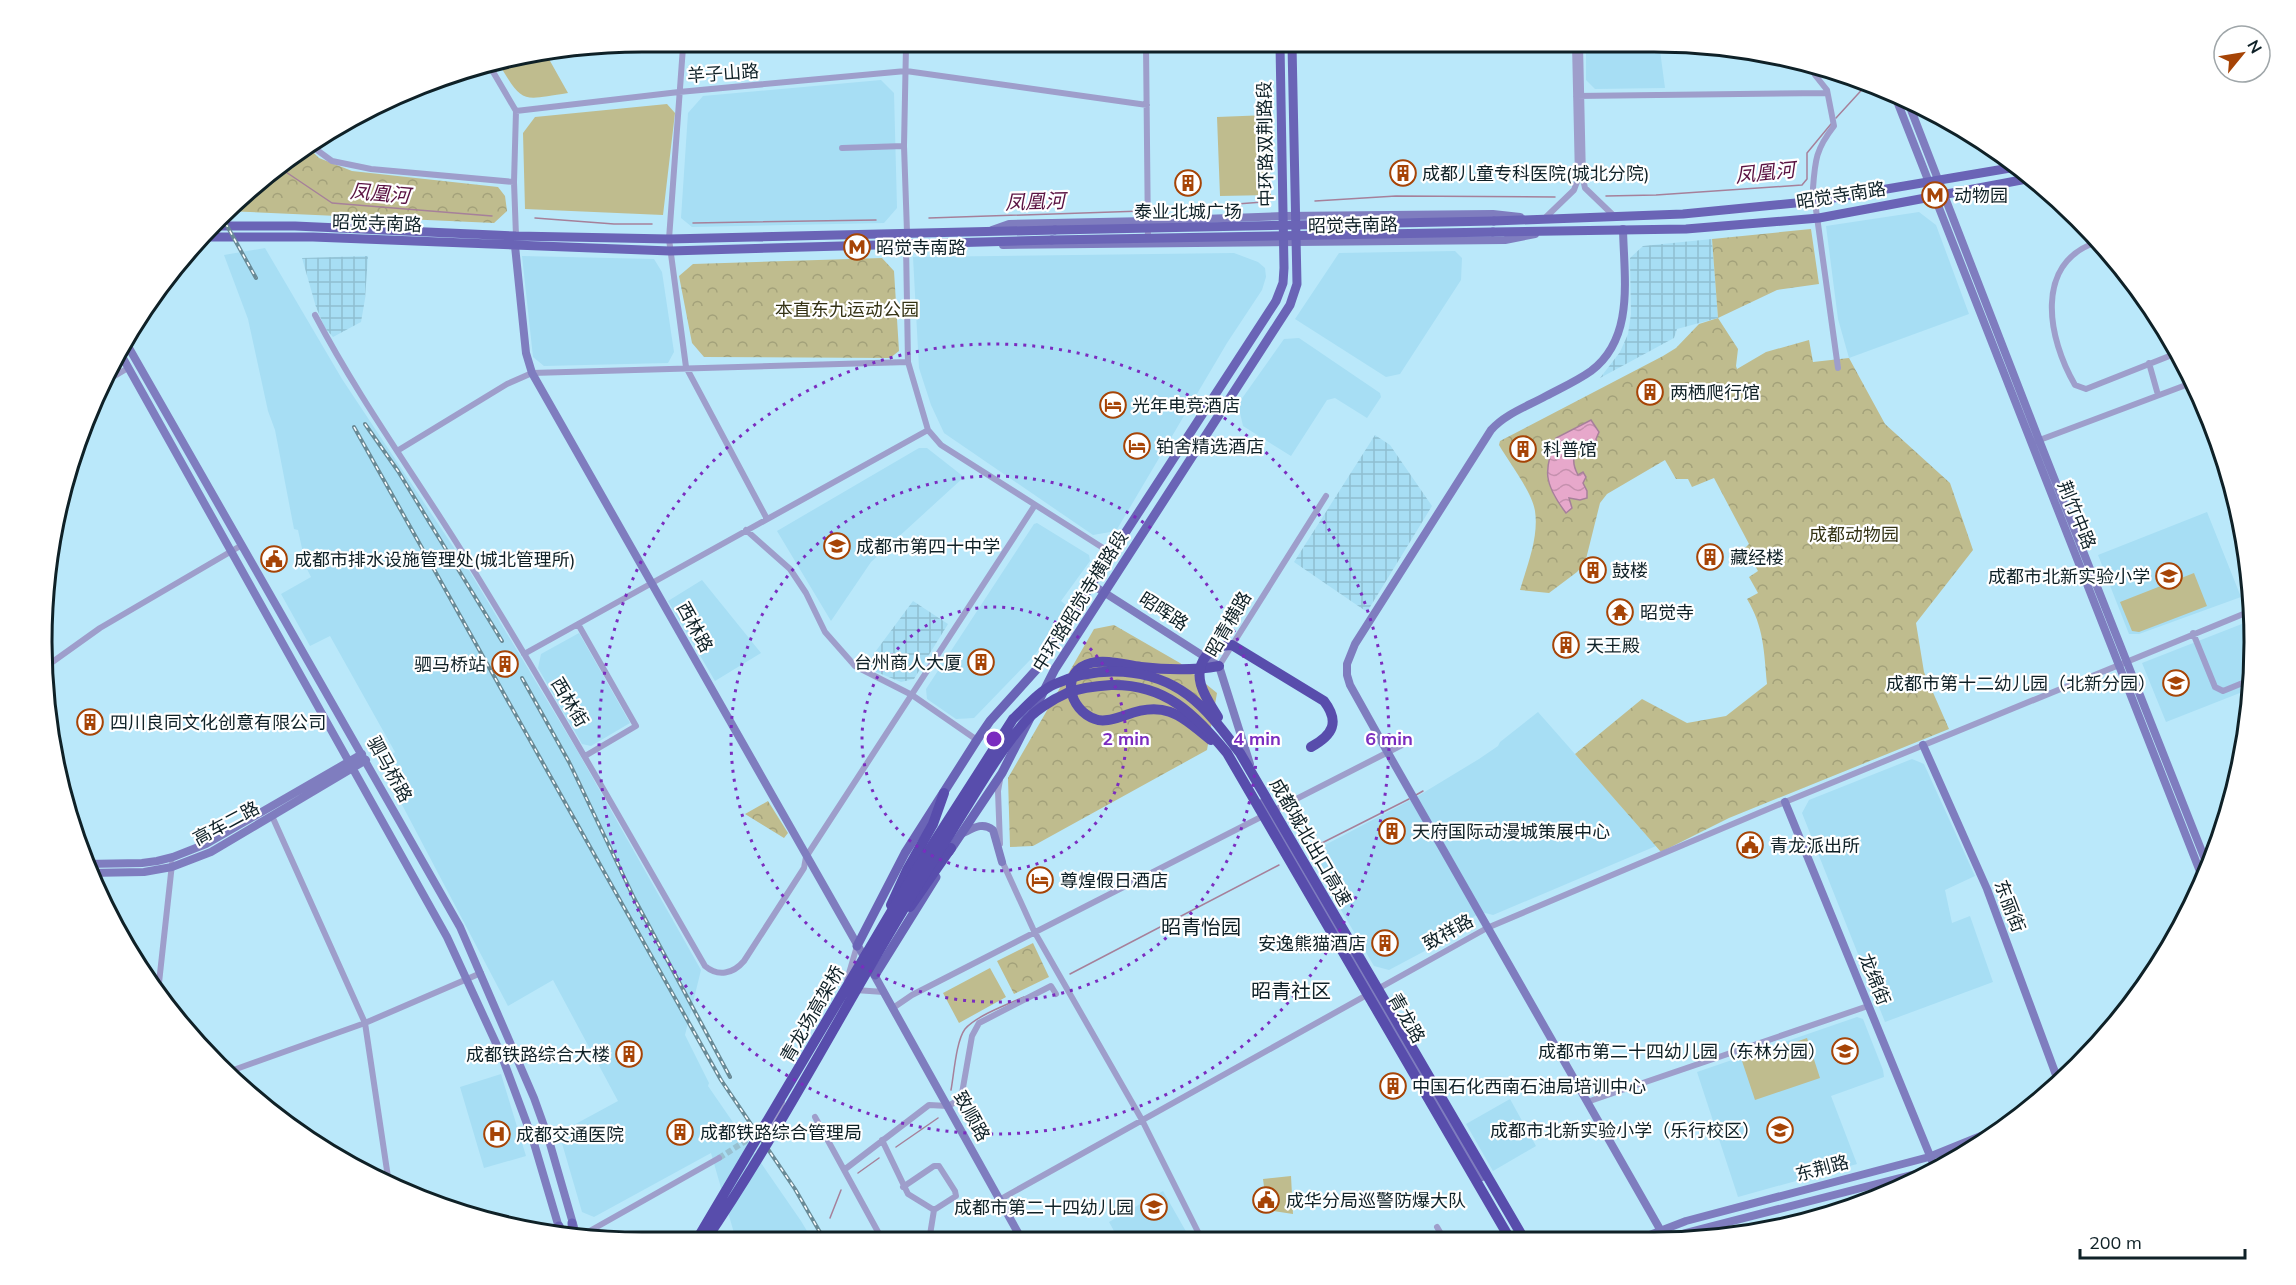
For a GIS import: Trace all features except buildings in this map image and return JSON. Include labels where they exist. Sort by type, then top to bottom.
[{"type":"highway","points":[[1240,753],[1205,695],[1199,679],[1201,665],[1207,655],[1224,645],[1240,648],[1324,701],[1331,709],[1333,727],[1324,740],[1311,747]]},
{"type":"highway","points":[[1219,666],[1201,670],[1170,670],[1099,661],[1088,663],[1073,674],[1070,682],[1071,695],[1081,710],[1101,721],[1144,708],[1162,709],[1180,716],[1227,753]]},
{"type":"highway","name":"成都城北出口高速","points":[[962,806],[1013,720],[1034,698],[1054,684],[1101,672],[1149,676],[1168,682],[1188,695],[1212,717],[1240,753],[1520,1232]]},
{"type":"highway","name":"成都城北出口高速","points":[[962,806],[1023,723],[1040,708],[1067,693],[1089,687],[1129,685],[1152,690],[1174,700],[1193,716],[1227,753],[1506,1232]]},
{"type":"highway","points":[[875,949],[907,870],[933,824],[944,793]]},
{"type":"highway","name":"青龙场高架桥","points":[[704,1232],[713,1222],[791,1103],[875,949],[962,806]]},
{"type":"highway","points":[[875,949],[951,848]]},
{"type":"highway","name":"青龙场高架桥","points":[[709,1232],[713,1222]]},
{"type":"main road","name":"中环路双荆路段","points":[[1280,52],[1284,242]]},
{"type":"main road","name":"中环路双荆路段","points":[[1292,52],[1297,242]]},
{"type":"main road","name":"昭觉寺南路","points":[[224,226],[295,225],[670,251],[906,245],[1055,230],[1494,221],[1683,214],[1816,201],[2006,169]]},
{"type":"main road","name":"昭觉寺南路","points":[[214,237],[516,241],[907,232],[982,238],[1052,240],[1686,229],[1819,218],[2020,180]]},
{"type":"main road","name":"中环路昭觉寺横路段","points":[[857,946],[905,853],[977,740],[990,721],[1036,670],[1276,302],[1283,284],[1284,242]]},
{"type":"main road","name":"中环路昭觉寺横路段","points":[[875,975],[917,910],[951,848],[1002,774],[1055,669],[1290,305],[1297,284],[1297,242]]},
{"type":"main road","points":[[701,1232],[713,1222]]},
{"type":"main road","points":[[711,1232],[713,1222]]},
{"type":"main road","points":[[572,1223],[573,1228]]},
{"type":"street","points":[[683,52],[669,239],[686,367],[767,519]]},
{"type":"street","points":[[906,52],[904,146],[907,232]]},
{"type":"street","points":[[1146,52],[1148,245]]},
{"type":"street","points":[[1576,52],[1585,188],[1614,216]]},
{"type":"street","points":[[1540,219],[1574,190],[1578,179],[1580,52]]},
{"type":"street","points":[[493,72],[516,111],[514,182],[516,241]]},
{"type":"street","name":"羊子山路","points":[[516,111],[679,92],[906,72],[1147,105]]},
{"type":"street","points":[[1817,76],[1827,93],[1834,126],[1818,147],[1814,161],[1813,188],[1819,218],[1838,368]]},
{"type":"street","points":[[1579,97],[1827,93]]},
{"type":"street","points":[[1900,106],[1934,182]]},
{"type":"street","points":[[1911,112],[1934,182]]},
{"type":"street","points":[[842,148],[904,146]]},
{"type":"street","points":[[317,150],[332,161],[371,169],[514,182]]},
{"type":"street","name":"荆竹中路","points":[[1934,182],[1944,194],[2035,442]]},
{"type":"street","name":"荆竹中路","points":[[1934,182],[1934,196],[2122,662],[2199,868]]},
{"type":"street","name":"昭觉寺南路","points":[[982,238],[1010,224],[1282,216],[1493,214],[1540,219]]},
{"type":"street","points":[[1623,229],[1622,322],[1617,339],[1609,352],[1600,363],[1581,378],[1511,415],[1495,426],[1349,654],[1347,664],[1350,685],[1661,1230]]},
{"type":"street","name":"昭觉寺南路","points":[[982,238],[1009,246],[1148,245],[1505,240],[1545,232]]},
{"type":"street","name":"西林路","points":[[516,241],[526,353],[532,373],[893,1008]]},
{"type":"street","points":[[906,245],[908,362],[927,430],[941,445],[1112,553]]},
{"type":"street","points":[[2089,245],[2075,253],[2055,280],[2052,300],[2057,345],[2067,372],[2075,385],[2086,388],[2168,356]]},
{"type":"street","name":"西林街","points":[[315,315],[397,451],[466,557],[585,756],[705,966],[711,972],[720,974],[733,972],[740,966],[804,868],[806,857]]},
{"type":"street","name":"驷马桥路","points":[[130,350],[460,927],[482,973],[548,1137],[572,1223]]},
{"type":"street","name":"驷马桥路","points":[[124,361],[447,937],[505,1065],[533,1140],[560,1226]]},
{"type":"street","points":[[397,451],[507,384],[532,373],[908,362]]},
{"type":"street","points":[[2149,363],[2158,395]]},
{"type":"street","points":[[117,374],[128,368]]},
{"type":"street","points":[[2035,442],[2185,385]]},
{"type":"street","points":[[524,654],[927,430]]},
{"type":"street","name":"昭青横路","points":[[1269,814],[1242,740],[1219,666],[1326,496]]},
{"type":"street","points":[[806,857],[1035,505]]},
{"type":"street","points":[[746,530],[790,569],[806,592],[825,632],[855,666],[912,695],[977,740]]},
{"type":"street","points":[[53,662],[100,628],[242,545]]},
{"type":"street","name":"昭晖路","points":[[1091,584],[1219,666]]},
{"type":"street","name":"致祥路","points":[[999,1200],[1487,928],[1785,802],[2243,614]]},
{"type":"street","points":[[578,624],[636,726],[585,756]]},
{"type":"street","points":[[2193,633],[2215,687],[2223,691],[2242,683]]},
{"type":"street","name":"荆竹中路","points":[[2122,662],[2204,855]]},
{"type":"street","points":[[893,1008],[912,995],[1034,931],[1402,745]]},
{"type":"street","name":"东丽街","points":[[1923,746],[1987,889],[2056,1074]]},
{"type":"street","name":"高车二路","points":[[99,873],[144,872],[211,852],[364,757]]},
{"type":"street","name":"高车二路","points":[[95,864],[173,862],[351,765]]},
{"type":"street","points":[[1002,774],[998,791],[1002,862]]},
{"type":"street","name":"龙绵街","points":[[1785,802],[1931,1163]]},
{"type":"street","name":"青龙路","points":[[1269,814],[1514,1232]]},
{"type":"street","points":[[272,816],[365,1023],[388,1175]]},
{"type":"street","points":[[961,834],[980,825],[993,830],[1002,862],[1034,931],[1142,1120],[1198,1232]]},
{"type":"street","points":[[159,981],[173,862]]},
{"type":"street","points":[[771,1126],[778,1116],[785,1091],[843,990],[857,946]]},
{"type":"street","points":[[235,1069],[365,1023],[482,973]]},
{"type":"street","points":[[844,1170],[929,1106],[948,1106],[961,1100],[972,1036],[979,1023],[1052,986],[1056,994]]},
{"type":"street","points":[[843,990],[884,992]]},
{"type":"street","points":[[1587,1102],[1868,1006]]},
{"type":"street","name":"致顺路","points":[[893,1008],[1017,1232]]},
{"type":"street","points":[[815,1117],[878,1232]]},
{"type":"street","points":[[882,1140],[908,1194],[934,1210]]},
{"type":"street","name":"东荆路","points":[[1656,1232],[1698,1218],[1929,1157],[1966,1142]]},
{"type":"street","points":[[588,1229],[719,1158]]},
{"type":"street","points":[[903,1187],[934,1166],[939,1166],[955,1191],[956,1196],[934,1210],[931,1232]]},
{"type":"street","name":"东荆路","points":[[1694,1231],[1904,1176]]},
{"type":"street","points":[[1437,1227],[1440,1232]]},
{"type":"shaded area","points":[[1586,52],[1660,52],[1665,88],[1595,89],[1586,80]]},
{"type":"shaded area","points":[[881,80],[894,93],[897,208],[884,223],[692,227],[681,218],[688,113],[703,96]]},
{"type":"shaded area","points":[[1919,212],[1936,225],[1969,314],[1849,358],[1838,319],[1826,226]]},
{"type":"shaded area","points":[[1712,239],[1718,318],[1677,329],[1674,338],[1600,378],[1620,352],[1628,334],[1631,314],[1630,258],[1643,246]]},
{"type":"shaded area","points":[[265,248],[342,379],[470,572],[578,752],[701,970],[685,1035],[709,1083],[708,1086],[808,1232],[734,1232],[711,1153],[594,1217],[582,1212],[559,1133],[618,1101],[553,980],[508,1006],[379,761],[395,752],[330,636],[310,646],[281,594],[311,577],[306,567],[298,530],[294,529],[275,430],[268,411],[248,319],[224,255]]},
{"type":"shaded area","points":[[1455,251],[1462,258],[1461,280],[1400,374],[1386,377],[1295,319],[1339,253]]},
{"type":"shaded area","points":[[1234,253],[1258,262],[1265,268],[1266,277],[1262,290],[1227,343],[1116,531],[1093,535],[944,433],[931,405],[919,368],[913,257]]},
{"type":"shaded area","points":[[368,256],[361,322],[333,337],[325,328],[316,307],[302,258]]},
{"type":"shaded area","points":[[522,256],[654,259],[662,272],[674,352],[668,363],[544,366],[533,357]]},
{"type":"shaded area","points":[[1299,338],[1380,393],[1381,397],[1367,418],[1335,398],[1327,400],[1291,456],[1243,426],[1238,404],[1284,339]]},
{"type":"shaded area","points":[[1375,435],[1390,445],[1432,506],[1367,612],[1294,562]]},
{"type":"shaded area","name":"成都市第四十中学","points":[[919,448],[927,448],[964,477],[871,562],[831,621],[777,531]]},
{"type":"shaded area","name":"成都市北新实验小学","points":[[2207,512],[2241,597],[2139,634],[2129,634],[2098,555]]},
{"type":"shaded area","points":[[1037,523],[1089,555],[1090,561],[1061,601],[1066,605],[1044,643],[1031,659],[974,718],[956,719],[927,699],[926,689],[1034,524]]},
{"type":"shaded area","points":[[702,580],[761,653],[715,681],[668,601]]},
{"type":"shaded area","points":[[913,601],[948,624],[914,679],[901,682],[864,667]]},
{"type":"shaded area","points":[[2243,624],[2241,693],[2166,722],[2142,663]]},
{"type":"shaded area","points":[[579,633],[630,723],[591,746],[582,744],[538,668],[541,654]]},
{"type":"shaded area","points":[[1538,712],[1656,846],[1493,915],[1481,912],[1470,919],[1468,928],[1389,970],[1374,966],[1308,854],[1418,796],[1479,759]]},
{"type":"shaded area","points":[[1912,759],[1924,764],[1975,876],[1945,890],[1952,923],[1970,916],[1993,982],[1885,1022],[1802,813],[1809,800]]},
{"type":"shaded area","name":"成都市北新实验小学（乐行校区）","points":[[1857,1017],[1863,1019],[1884,1077],[1831,1096],[1857,1164],[1738,1197],[1697,1072]]},
{"type":"shaded area","name":"成都交通医院","points":[[501,1074],[526,1156],[484,1168],[460,1087]]},
{"type":"shaded area","points":[[1510,1099],[1536,1146],[1493,1171],[1466,1124]]},
{"type":"shaded area","name":"成都市第二十四幼儿园","points":[[1163,1191],[1186,1232],[1115,1232],[1109,1222]]},
{"type":"green space","points":[[550,60],[568,93],[532,98],[519,93],[503,70]]},
{"type":"green space","points":[[667,104],[675,113],[663,215],[525,209],[523,133],[535,117]]},
{"type":"green space","points":[[1268,115],[1271,195],[1220,196],[1217,117]]},
{"type":"green space","points":[[314,153],[319,158],[352,171],[498,187],[505,196],[507,211],[494,223],[239,212],[283,174]]},
{"type":"green space","points":[[1811,229],[1819,284],[1777,290],[1718,318],[1712,239]]},
{"type":"green space","name":"本直东九运动公园","points":[[882,258],[894,271],[899,351],[890,358],[704,357],[692,343],[679,276],[693,264]]},
{"type":"green space","name":"成都动物园","points":[[1718,318],[1738,349],[1737,369],[1766,352],[1809,340],[1813,362],[1849,358],[1885,424],[1950,483],[1973,550],[1916,623],[1924,672],[1949,729],[1729,818],[1661,852],[1575,754],[1642,699],[1687,723],[1726,716],[1767,684],[1760,630],[1747,599],[1758,593],[1749,577],[1758,571],[1745,548],[1749,544],[1714,478],[1692,487],[1688,479],[1676,479],[1665,460],[1607,494],[1600,503],[1585,563],[1577,572],[1549,593],[1520,590],[1534,541],[1535,511],[1525,486],[1499,445],[1500,441],[1663,356],[1676,348],[1699,324]]},
{"type":"green space","points":[[2194,573],[2207,606],[2139,632],[2132,631],[2120,602]]},
{"type":"green space","points":[[1114,625],[1180,663],[1217,693],[1207,750],[1033,846],[1010,847],[1008,778],[1094,629]]},
{"type":"green space","points":[[768,801],[788,833],[784,838],[745,814]]},
{"type":"green space","points":[[1033,943],[1049,977],[1014,994],[997,961]]},
{"type":"green space","points":[[990,968],[1006,997],[959,1023],[943,993]]},
{"type":"green space","points":[[1807,1038],[1820,1078],[1755,1100],[1742,1061]]},
{"type":"green space","points":[[1291,1176],[1293,1214],[1267,1210],[1263,1179]]},
{"type":"water","points":[[1591,420],[1599,432],[1596,439],[1597,444],[1581,444],[1574,459],[1578,475],[1583,472],[1586,477],[1583,483],[1587,491],[1587,498],[1580,500],[1569,498],[1572,508],[1566,513],[1553,494],[1550,485],[1549,460],[1556,438]]},
{"type":"waterway","name":"凤凰河","points":[[1836,118],[1861,91]]},
{"type":"waterway","name":"凤凰河","points":[[1606,196],[1656,195],[1802,185],[1807,179],[1807,153],[1831,124]]},
{"type":"waterway","name":"凤凰河","points":[[286,172],[332,203],[492,216]]},
{"type":"waterway","name":"凤凰河","points":[[1315,201],[1396,196],[1555,197]]},
{"type":"waterway","name":"凤凰河","points":[[1237,204],[1263,202]]},
{"type":"waterway","name":"凤凰河","points":[[1152,211],[1185,209]]},
{"type":"waterway","name":"凤凰河","points":[[929,218],[1142,211]]},
{"type":"waterway","name":"凤凰河","points":[[535,218],[614,224],[652,224]]},
{"type":"waterway","name":"凤凰河","points":[[693,223],[876,220]]},
{"type":"waterway","points":[[1416,795],[1423,791]]},
{"type":"waterway","points":[[1310,849],[1409,799]]},
{"type":"waterway","points":[[1070,974],[1279,865]]},
{"type":"waterway","points":[[951,1090],[957,1049],[965,1029],[984,1015],[1024,997]]},
{"type":"waterway","points":[[896,1147],[938,1118]]},
{"type":"waterway","points":[[858,1173],[879,1158]]},
{"type":"waterway","points":[[830,1218],[841,1190]]},
{"type":"tunnel","points":[[719,1158],[755,1135]]},
{"type":"railway","points":[[226,224],[256,278]]},
{"type":"railway","points":[[365,424],[398,471],[502,641]]},
{"type":"railway","points":[[354,427],[721,1080],[795,1189],[820,1232]]},
{"type":"railway","points":[[522,678],[569,762],[634,898],[730,1077]]},
{"type":"place","name":"成都儿童专科医院(城北分院)","points":[[1403,173]]},
{"type":"place","name":"泰业北城广场","points":[[1188,183]]},
{"type":"place","name":"动物园","points":[[1935,195]]},
{"type":"place","name":"昭觉寺南路","points":[[857,247]]},
{"type":"place","name":"两栖爬行馆","points":[[1650,392]]},
{"type":"place","name":"光年电竞酒店","points":[[1113,405]]},
{"type":"place","name":"铂舍精选酒店","points":[[1137,446]]},
{"type":"place","name":"科普馆","points":[[1523,449]]},
{"type":"place","name":"成都市第四十中学","points":[[837,546]]},
{"type":"place","name":"藏经楼","points":[[1710,557]]},
{"type":"place","name":"成都市排水设施管理处(城北管理所)","points":[[274,559]]},
{"type":"place","name":"鼓楼","points":[[1593,570]]},
{"type":"place","name":"成都市北新实验小学","points":[[2169,576]]},
{"type":"place","name":"昭觉寺","points":[[1620,612]]},
{"type":"place","name":"天王殿","points":[[1566,645]]},
{"type":"place","name":"台州商人大厦","points":[[981,662]]},
{"type":"place","name":"驷马桥站","points":[[505,664]]},
{"type":"place","name":"成都市第十二幼儿园（北新分园）","points":[[2176,683]]},
{"type":"place","name":"四川良同文化创意有限公司","points":[[90,722]]},
{"type":"place","name":"天府国际动漫城策展中心","points":[[1392,831]]},
{"type":"place","name":"青龙派出所","points":[[1750,845]]},
{"type":"place","name":"尊煌假日酒店","points":[[1040,880]]},
{"type":"place","name":"安逸熊猫酒店","points":[[1385,943]]},
{"type":"place","name":"成都市第二十四幼儿园（东林分园）","points":[[1845,1051]]},
{"type":"place","name":"成都铁路综合大楼","points":[[629,1054]]},
{"type":"place","name":"中国石化西南石油局培训中心","points":[[1393,1086]]},
{"type":"place","name":"成都市北新实验小学（乐行校区）","points":[[1780,1130]]},
{"type":"place","name":"成都铁路综合管理局","points":[[680,1132]]},
{"type":"place","name":"成都交通医院","points":[[497,1134]]},
{"type":"place","name":"成华分局巡警防爆大队","points":[[1266,1200]]},
{"type":"place","name":"成都市第二十四幼儿园","points":[[1154,1207]]},
{"type":"district","name":"昭青怡园","points":[[1201,926]]},
{"type":"district","name":"昭青社区","points":[[1291,990]]}]
